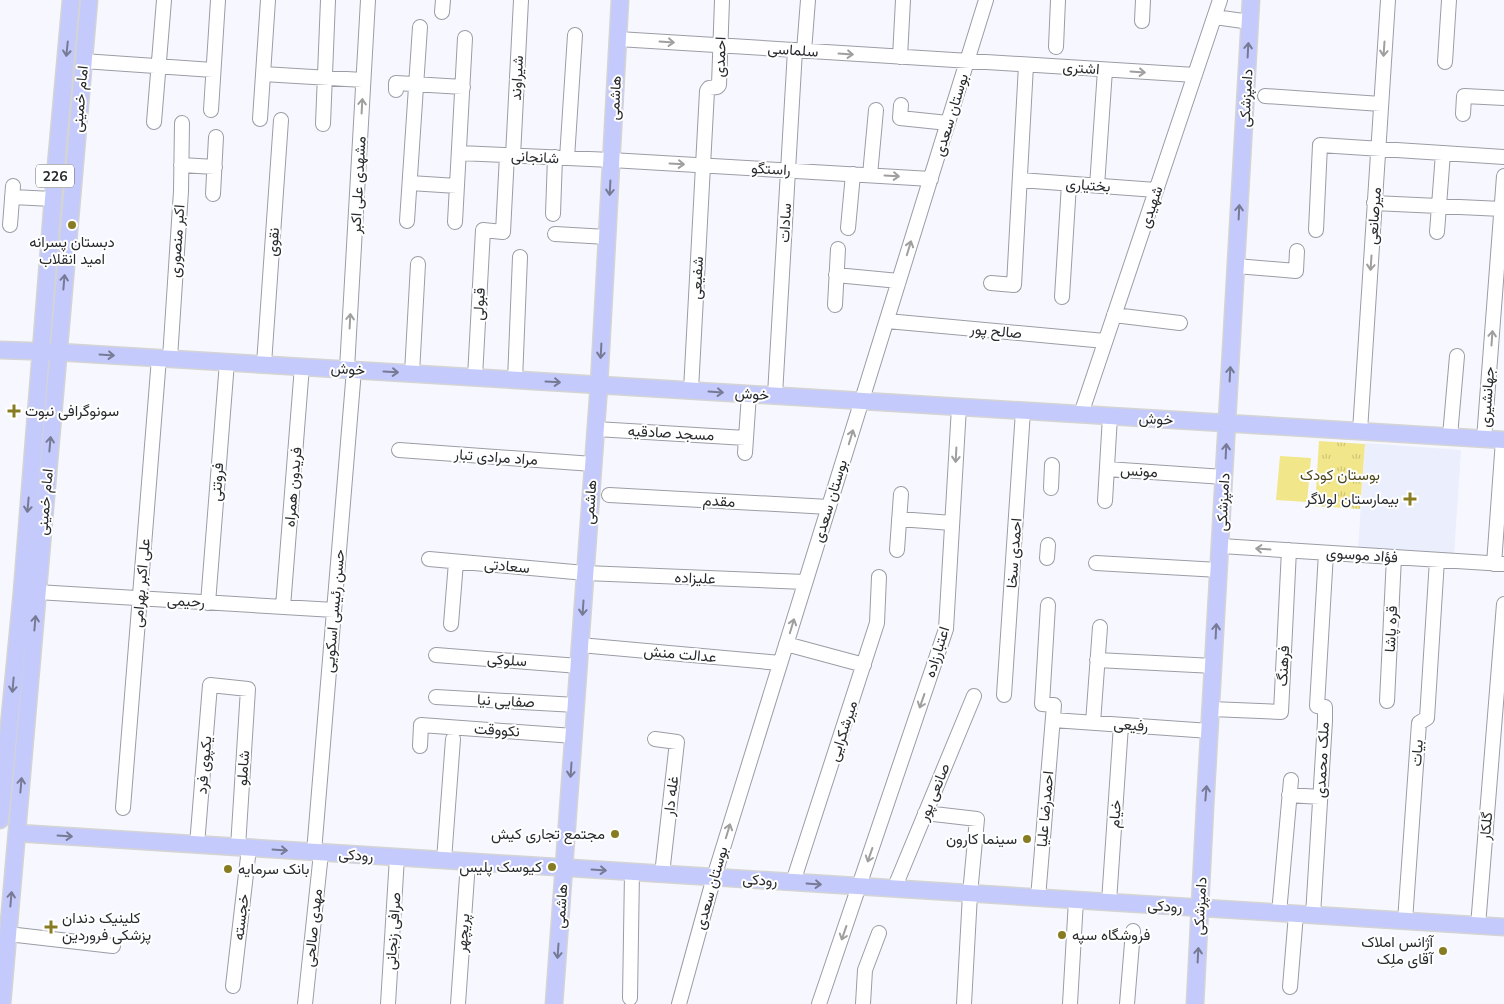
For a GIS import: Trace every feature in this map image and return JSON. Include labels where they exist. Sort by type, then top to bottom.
[{"type":"main road","name":"امام خمینی","points":[[2,1004],[38,592],[32,558],[41,352],[71,0]]},
{"type":"main road","name":"امام خمینی","points":[[0,819],[58,352],[88,0]]},
{"type":"main road","name":"هاشمی","points":[[554,1004],[599,384],[620,0]]},
{"type":"main road","name":"دامپزشکی","points":[[1195,1004],[1251,0]]},
{"type":"main road","name":"خوش","points":[[0,350],[302,366],[1504,440]]},
{"type":"main road","name":"رودکی","points":[[17,833],[1504,927]]},
{"type":"main road","points":[[4,982],[6,1004]]},
{"type":"street","points":[[154,122],[164,0]]},
{"type":"street","points":[[211,110],[218,0]]},
{"type":"street","points":[[260,119],[268,0]]},
{"type":"street","points":[[323,124],[328,0]]},
{"type":"street","name":"مشهدی علی اکبر","points":[[351,370],[368,0]]},
{"type":"street","name":"شیراوند","points":[[482,230],[503,232],[521,0]]},
{"type":"street","name":"احمدی","points":[[704,165],[707,91],[709,88],[718,87],[719,85],[722,0]]},
{"type":"street","name":"سادات","points":[[775,395],[788,170],[800,51],[808,0]]},
{"type":"street","points":[[900,57],[903,0]]},
{"type":"street","name":"بوستان سعدی","points":[[679,1004],[714,877],[986,0]]},
{"type":"street","points":[[1056,47],[1058,0]]},
{"type":"street","points":[[1142,21],[1143,0]]},
{"type":"street","name":"شهیدی","points":[[1081,414],[1220,0]]},
{"type":"street","name":"میرصانعی","points":[[1360,431],[1388,0]]},
{"type":"street","points":[[1445,62],[1449,0]]},
{"type":"street","points":[[1215,17],[1250,22]]},
{"type":"street","points":[[408,221],[415,84],[420,28]]},
{"type":"street","points":[[553,214],[575,35]]},
{"type":"street","points":[[455,222],[465,38]]},
{"type":"street","name":"سلماسی","points":[[618,39],[967,61]]},
{"type":"street","points":[[83,61],[213,70]]},
{"type":"street","name":"اشتری","points":[[967,61],[1195,75]]},
{"type":"street","points":[[991,283],[1014,285],[1026,65]]},
{"type":"street","points":[[1097,186],[1105,70]]},
{"type":"street","points":[[263,74],[363,80]]},
{"type":"street","points":[[396,90],[396,83],[462,86]]},
{"type":"street","points":[[1265,96],[1381,104]]},
{"type":"street","points":[[1463,114],[1464,96],[1504,98]]},
{"type":"street","points":[[900,105],[900,118],[948,123]]},
{"type":"street","points":[[870,175],[876,110]]},
{"type":"street","name":"نقوی","points":[[264,364],[281,120]]},
{"type":"street","name":"اکبر منصوری","points":[[164,358],[181,165],[182,123]]},
{"type":"street","points":[[213,194],[216,137]]},
{"type":"street","points":[[1316,230],[1320,145],[1504,157]]},
{"type":"street","name":"شانجانی","points":[[459,153],[611,160]]},
{"type":"street","points":[[1437,232],[1442,153]]},
{"type":"street","name":"راستگو","points":[[611,160],[931,179]]},
{"type":"street","points":[[181,165],[215,167]]},
{"type":"street","name":"شفیعی","points":[[691,390],[704,165]]},
{"type":"street","points":[[848,228],[853,174]]},
{"type":"street","name":"بختیاری","points":[[1020,180],[1156,190]]},
{"type":"street","points":[[410,184],[457,186]]},
{"type":"street","points":[[1062,297],[1069,184]]},
{"type":"street","name":"جهانشیری","points":[[1484,438],[1500,294],[1504,184]]},
{"type":"street","points":[[10,225],[13,191],[53,199]]},
{"type":"street","points":[[1374,203],[1502,208]]},
{"type":"street","name":"قبولی","points":[[475,377],[482,230]]},
{"type":"street","points":[[555,234],[607,237]]},
{"type":"street","points":[[835,305],[838,249]]},
{"type":"street","points":[[1236,266],[1296,271],[1297,251]]},
{"type":"street","points":[[515,380],[520,257]]},
{"type":"street","points":[[412,373],[418,264]]},
{"type":"street","points":[[836,275],[899,281]]},
{"type":"street","points":[[1114,315],[1180,323]]},
{"type":"street","name":"صالح پور","points":[[887,321],[1105,341]]},
{"type":"street","points":[[1450,436],[1457,356]]},
{"type":"street","name":"علی اکبر بهرامی","points":[[123,808],[140,599],[164,358]]},
{"type":"street","name":"فروتنی","points":[[208,603],[227,362]]},
{"type":"street","name":"فریدون همراه","points":[[283,607],[302,366]]},
{"type":"street","name":"حسن رئیسی اسکویی","points":[[317,852],[351,370]]},
{"type":"street","points":[[745,453],[749,394]]},
{"type":"street","name":"اعتبارزاده","points":[[819,1004],[944,638],[947,620],[959,406]]},
{"type":"street","name":"احمدی سخا","points":[[1004,695],[1024,410]]},
{"type":"street","name":"مونس","points":[[1110,416],[1107,469],[1224,477]]},
{"type":"street","name":"مسجد صادقیه","points":[[596,429],[746,438]]},
{"type":"street","points":[[1499,564],[1504,440]]},
{"type":"street","name":"مراد مرادی تبار","points":[[399,450],[593,464]]},
{"type":"street","points":[[1051,488],[1052,465]]},
{"type":"street","points":[[1105,501],[1107,469]]},
{"type":"street","points":[[897,550],[901,494]]},
{"type":"street","name":"مقدم","points":[[609,495],[829,506]]},
{"type":"street","points":[[899,519],[952,522]]},
{"type":"street","name":"فؤاد موسوی","points":[[1221,546],[1499,564]]},
{"type":"street","name":"فرهنگ","points":[[1212,709],[1281,712],[1289,550]]},
{"type":"street","name":"ملک محمدی","points":[[1313,915],[1325,707],[1317,706],[1326,553]]},
{"type":"street","name":"قره پاشا","points":[[1387,701],[1394,557]]},
{"type":"street","name":"سعادتی","points":[[429,559],[585,573]]},
{"type":"street","name":"بیات","points":[[1405,921],[1419,723],[1426,718],[1437,560]]},
{"type":"street","points":[[451,624],[456,562]]},
{"type":"street","points":[[1096,563],[1219,570]]},
{"type":"street","name":"علیزاده","points":[[585,573],[805,582]]},
{"type":"street","name":"میرشکرایی","points":[[793,882],[877,623],[879,577]]},
{"type":"street","name":"رحیمی","points":[[38,592],[334,610]]},
{"type":"street","name":"گلکار","points":[[1478,926],[1504,604]]},
{"type":"street","points":[[1048,605],[1042,704],[1054,705],[1053,720]]},
{"type":"street","points":[[1093,723],[1100,627]]},
{"type":"street","points":[[786,644],[864,665]]},
{"type":"street","name":"عدالت منش","points":[[580,645],[780,662]]},
{"type":"street","name":"سلوکی","points":[[436,655],[579,666]]},
{"type":"street","points":[[1097,660],[1214,666]]},
{"type":"street","name":"شاملو","points":[[210,685],[248,688],[244,848]]},
{"type":"street","name":"یکپوی فرد","points":[[197,845],[210,685]]},
{"type":"street","name":"صفایی نیا","points":[[436,696],[576,705]]},
{"type":"street","name":"صانعی پور","points":[[894,889],[974,696]]},
{"type":"street","name":"رفیعی","points":[[1053,720],[1210,731]]},
{"type":"street","name":"احمدرضا علیا","points":[[1038,898],[1053,720]]},
{"type":"street","name":"نکووقت","points":[[420,746],[421,725],[574,736]]},
{"type":"street","name":"خیام","points":[[1109,902],[1120,725]]},
{"type":"street","points":[[444,860],[453,739]]},
{"type":"street","name":"غله دار","points":[[655,739],[678,742],[662,874]]},
{"type":"street","points":[[1279,913],[1291,780]]},
{"type":"street","points":[[1290,795],[1320,797]]},
{"type":"street","points":[[925,813],[977,819],[970,894],[964,1004]]},
{"type":"street","name":"خجسته","points":[[233,986],[244,848]]},
{"type":"street","name":"مهدی صالحی","points":[[305,1004],[317,852]]},
{"type":"street","name":"صرافی زنجانی","points":[[388,1004],[398,857]]},
{"type":"street","name":"پریچهر","points":[[458,1004],[468,862]]},
{"type":"street","points":[[630,998],[632,872]]},
{"type":"street","points":[[1070,1004],[1076,900]]},
{"type":"street","points":[[1290,987],[1296,914]]},
{"type":"street","points":[[1127,1004],[1132,931]]},
{"type":"street","points":[[863,1004],[865,970],[879,933]]},
{"type":"street","points":[[8,934],[113,946]]},
{"type":"shaded area","name":"بیمارستان لولاگر","points":[[1365,443],[1461,450],[1454,556],[1358,549]]},
{"type":"green space","name":"بوستان کودک","points":[[1319,441],[1365,444],[1360,509],[1315,506]]},
{"type":"green space","points":[[1280,456],[1311,458],[1307,502],[1276,500]]},
{"type":"place","name":"دبستان پسرانه امید انقلاب","points":[[72,225]]},
{"type":"place","name":"سونوگرافی نبوت","points":[[14,411]]},
{"type":"place","name":"بیمارستان لولاگر","points":[[1410,499]]},
{"type":"place","name":"مجتمع تجاری کیش","points":[[615,834]]},
{"type":"place","name":"سینما کارون","points":[[1027,839]]},
{"type":"place","name":"کیوسک پلیس","points":[[552,867]]},
{"type":"place","name":"بانک سرمایه","points":[[228,869]]},
{"type":"place","name":"کلینیک دندان پزشکی فروردین","points":[[51,927]]},
{"type":"place","name":"فروشگاه سپه","points":[[1062,935]]},
{"type":"place","name":"آژانس املاک آقای ملِک","points":[[1443,951]]}]
